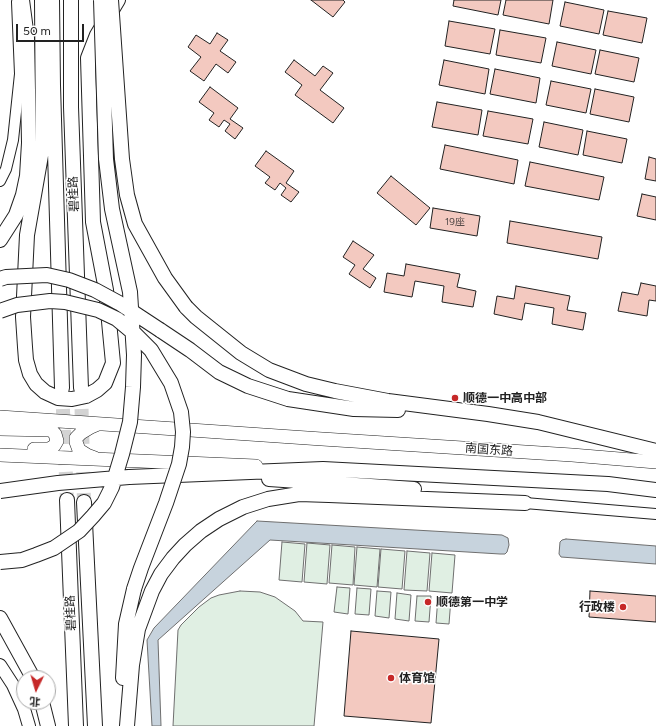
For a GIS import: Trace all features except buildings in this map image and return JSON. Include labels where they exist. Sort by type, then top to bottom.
[{"type":"highway","points":[[0,240],[16,215],[23,195],[27,176],[29,143],[27,38],[22,0]]},
{"type":"highway","points":[[42,0],[43,144],[27,235],[23,317],[26,360],[30,374],[36,384],[45,392],[58,398],[72,399],[86,396],[97,390],[105,383],[113,363],[106,290],[93,222],[88,58],[97,35],[118,0]]},
{"type":"highway","points":[[45,0],[53,56]]},
{"type":"highway","points":[[52,0],[62,388]]},
{"type":"highway","name":"碧桂路","points":[[71,0],[71,107],[81,388]]},
{"type":"highway","points":[[0,562],[22,560],[54,548],[79,531],[93,516],[104,502],[112,487],[130,422],[134,355],[130,292],[112,209],[106,159],[101,0]]},
{"type":"highway","points":[[111,0],[122,159],[127,194],[135,224],[165,278],[186,307],[214,332],[241,353],[269,370],[306,384],[388,401],[538,422],[656,451]]},
{"type":"highway","points":[[0,279],[6,277],[47,275],[70,280],[95,290],[119,303],[160,330],[219,372],[248,386],[288,399],[354,409],[488,414]]},
{"type":"highway","points":[[0,311],[17,305],[50,301],[65,302],[98,310],[117,319],[135,334],[151,350],[172,383],[180,412],[183,432],[182,448],[179,464],[169,496],[140,568],[126,624],[123,684],[127,725]]},
{"type":"highway","points":[[0,491],[46,484],[130,477],[323,469],[600,484],[656,490]]},
{"type":"highway","points":[[199,474],[499,495],[525,503]]},
{"type":"highway","points":[[127,725],[132,665],[138,629],[152,591],[161,574],[185,545],[201,531],[230,513],[268,499],[299,494],[525,503]]},
{"type":"highway","name":"碧桂路","points":[[67,500],[76,726]]},
{"type":"highway","name":"碧桂路","points":[[84,502],[95,726]]},
{"type":"highway","points":[[0,618],[29,670]]},
{"type":"highway","points":[[44,710],[48,726]]},
{"type":"main road","name":"南国东路","points":[[1,420],[100,424],[322,440],[572,455],[656,462]]},
{"type":"main road","points":[[0,447],[49,449],[54,446],[57,441],[55,434],[51,430],[1,420]]},
{"type":"main road","points":[[98,459],[87,456],[79,450],[76,438],[91,427],[100,424]]},
{"type":"main road","points":[[0,455],[323,469]]},
{"type":"main road","points":[[0,665],[13,685],[24,709],[29,726]]},
{"type":"street","points":[[0,181],[6,169],[13,140],[20,74],[17,0]]},
{"type":"street","points":[[525,503],[656,514]]},
{"type":"green space","points":[[282,542],[305,544],[302,582],[279,580]]},
{"type":"green space","points":[[307,543],[330,545],[327,584],[304,582]]},
{"type":"green space","points":[[332,545],[355,547],[353,585],[329,583]]},
{"type":"green space","points":[[357,547],[380,549],[377,587],[354,585]]},
{"type":"green space","points":[[381,549],[405,551],[402,589],[378,587]]},
{"type":"green space","points":[[407,551],[430,553],[427,591],[404,590]]},
{"type":"green space","points":[[432,553],[455,555],[452,593],[429,591]]},
{"type":"green space","points":[[337,587],[350,588],[348,614],[334,612]]},
{"type":"green space","points":[[357,588],[371,589],[369,615],[355,614]]},
{"type":"green space","points":[[240,591],[260,592],[275,597],[295,611],[303,621],[323,622],[314,726],[173,726],[178,630],[199,607],[211,598]]},
{"type":"green space","points":[[377,591],[391,592],[389,618],[375,616]]},
{"type":"green space","points":[[397,593],[411,595],[409,621],[395,619]]},
{"type":"green space","points":[[417,596],[431,596],[429,622],[415,621]]},
{"type":"green space","points":[[438,597],[451,598],[449,624],[436,623]]},
{"type":"shaded area","points":[[257,521],[502,535],[508,538],[509,545],[505,554],[500,554],[270,540],[158,640],[161,726],[152,726],[147,640],[154,628]]},
{"type":"shaded area","points":[[566,539],[656,546],[656,564],[561,557],[559,554],[560,542]]},
{"type":"tunnel","points":[[62,388],[67,500]]},
{"type":"tunnel","points":[[81,388],[84,502]]},
{"type":"place","name":"顺德一中高中部","points":[[455,398]]},
{"type":"place","name":"顺德第一中学","points":[[428,602]]},
{"type":"place","name":"行政楼","points":[[623,607]]},
{"type":"place","name":"体育馆","points":[[391,678]]}]
